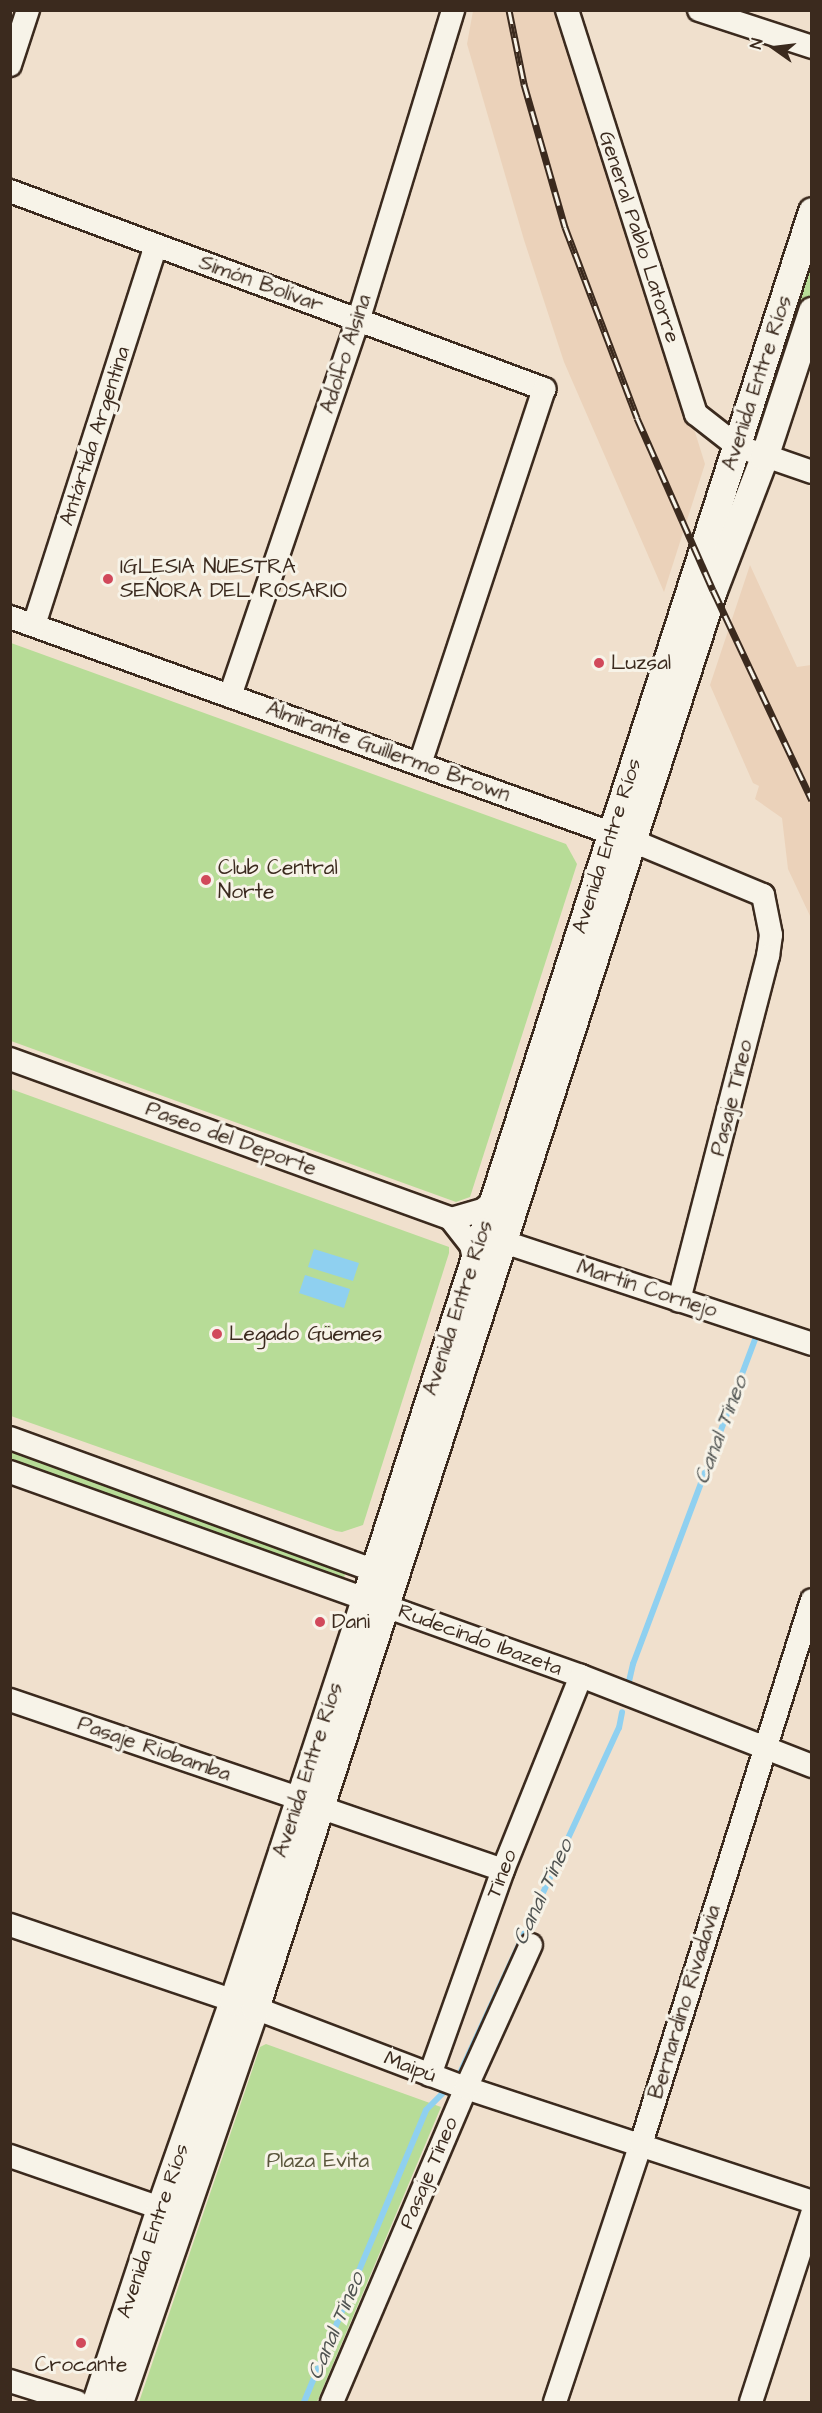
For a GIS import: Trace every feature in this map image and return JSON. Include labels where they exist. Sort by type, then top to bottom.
[{"type":"main road","name":"Avenida Entre Ríos","points":[[119,2403],[308,1803],[384,1574],[486,1245],[694,613],[737,447],[812,211]]},
{"type":"main road","name":"Avenida Entre Ríos","points":[[694,613],[764,457],[812,311]]},
{"type":"main road","name":"Avenida Entre Ríos","points":[[486,1245],[492,1202],[622,836]]},
{"type":"main road","name":"Avenida Entre Ríos","points":[[96,2403],[160,2208],[244,2004]]},
{"type":"street","points":[[10,65],[28,10]]},
{"type":"street","name":"Adolfo Alsina","points":[[230,696],[359,318],[453,10]]},
{"type":"street","name":"General Pablo Latorre","points":[[567,10],[696,414],[737,447]]},
{"type":"street","points":[[699,10],[812,47]]},
{"type":"street","name":"Simón Bolívar","points":[[10,191],[359,318],[544,389],[420,763]]},
{"type":"street","name":"Antártida Argentina","points":[[34,625],[156,246]]},
{"type":"street","points":[[737,447],[812,472]]},
{"type":"street","name":"Almirante Guillermo Brown","points":[[10,617],[622,836],[763,895]]},
{"type":"street","name":"Pasaje Tineo","points":[[679,1301],[768,956],[771,935],[763,895]]},
{"type":"street","name":"Paseo del Deporte","points":[[10,1059],[451,1219]]},
{"type":"street","points":[[486,1245],[471,1245],[451,1219],[483,1210],[492,1202]]},
{"type":"street","name":"Martín Cornejo","points":[[486,1245],[679,1301],[812,1344]]},
{"type":"street","points":[[10,1438],[384,1574]]},
{"type":"street","name":"Rudecindo Ibazeta","points":[[10,1472],[581,1676],[812,1766]]},
{"type":"street","name":"Bernardino Rivadavia","points":[[555,2403],[641,2144],[812,1600]]},
{"type":"street","name":"Tineo","points":[[430,2074],[503,1870],[581,1676]]},
{"type":"street","name":"Pasaje Riobamba","points":[[10,1700],[503,1870]]},
{"type":"street","name":"Maipú","points":[[10,1924],[244,2004],[466,2088],[812,2202]]},
{"type":"street","name":"Pasaje Tineo","points":[[332,2403],[466,2088],[531,1945]]},
{"type":"street","points":[[10,2156],[160,2208]]},
{"type":"street","points":[[751,2403],[812,2214]]},
{"type":"street","points":[[10,2381],[77,2403]]},
{"type":"shaded area","points":[[473,11],[554,11],[685,400],[705,464],[664,592],[564,362],[524,240],[467,44]]},
{"type":"shaded area","points":[[750,565],[797,667],[811,665],[811,918],[788,869],[782,818],[755,799],[759,786],[753,783],[710,685]]},
{"type":"green space","points":[[811,246],[811,297],[790,365],[776,393],[770,391],[775,360]]},
{"type":"green space","points":[[11,643],[566,844],[577,864],[470,1197],[456,1202],[11,1041]]},
{"type":"green space","name":"Legado Güemes","points":[[11,1089],[449,1247],[363,1525],[342,1532],[336,1531],[11,1416]]},
{"type":"green space","points":[[11,1452],[346,1571],[343,1581],[11,1463]]},
{"type":"green space","name":"Plaza Evita","points":[[266,2044],[441,2107],[317,2402],[139,2402],[260,2047]]},
{"type":"water","points":[[314,1249],[359,1263],[353,1281],[308,1267]]},
{"type":"water","points":[[305,1275],[350,1289],[344,1308],[299,1293]]},
{"type":"waterway","name":"Canal Tineo","points":[[627,1690],[633,1664],[755,1339]]},
{"type":"waterway","name":"Canal Tineo","points":[[461,2071],[619,1728],[622,1712]]},
{"type":"waterway","name":"Canal Tineo","points":[[304,2402],[426,2110],[446,2090]]},
{"type":"railway","points":[[509,10],[524,84],[565,227],[637,418],[713,590],[812,800]]},
{"type":"place","name":"IGLESIA NUESTRA SEÑORA DEL ROSARIO","points":[[108,579]]},
{"type":"place","name":"Luzsal","points":[[599,663]]},
{"type":"place","name":"Club Central Norte","points":[[206,880]]},
{"type":"place","name":"Legado Güemes","points":[[217,1334]]},
{"type":"place","name":"Dani","points":[[320,1622]]},
{"type":"place","name":"Crocante","points":[[81,2343]]}]
